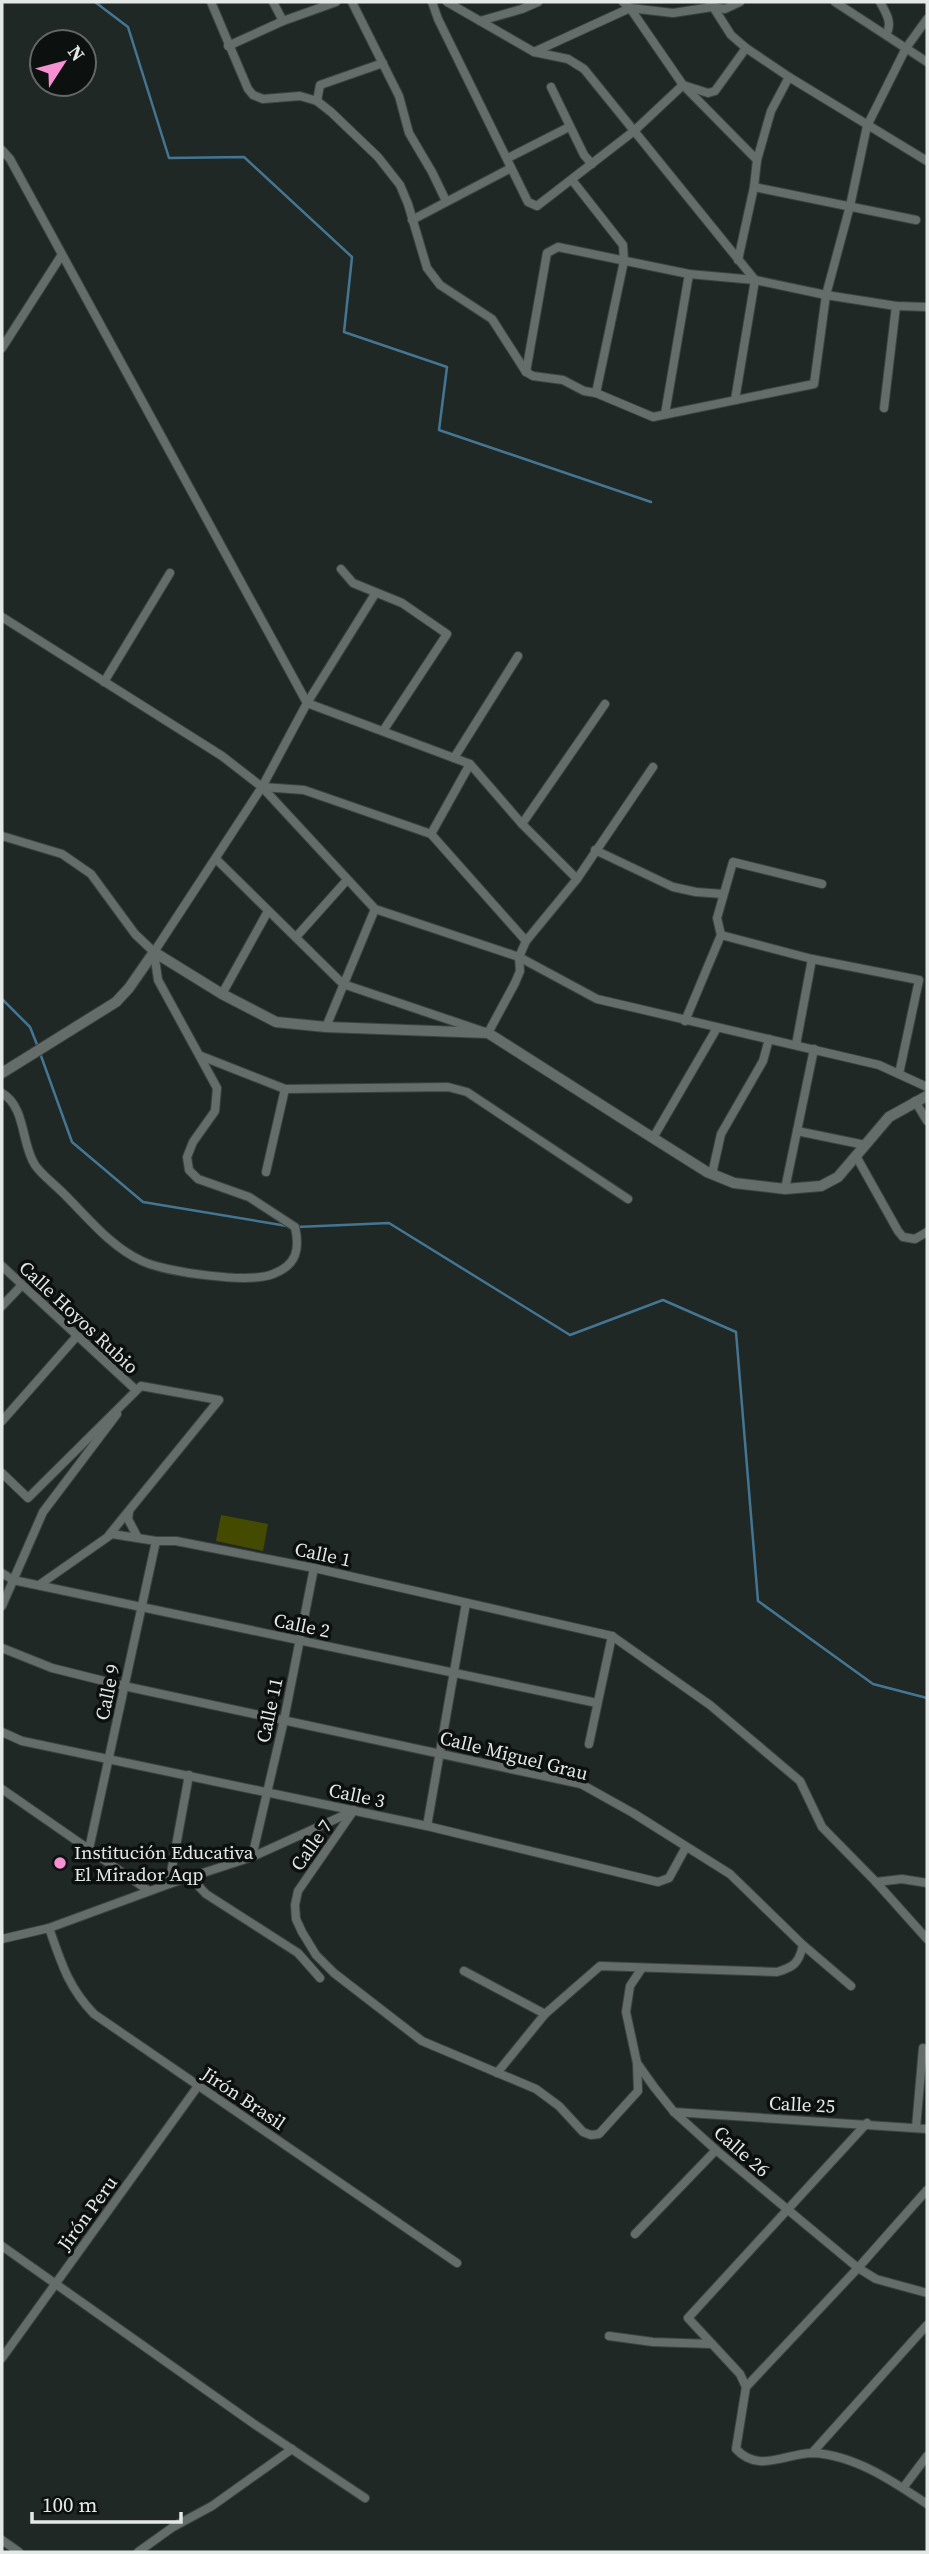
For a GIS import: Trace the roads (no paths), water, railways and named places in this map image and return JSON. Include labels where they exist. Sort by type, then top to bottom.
[{"type":"street","points":[[211,2],[228,46],[253,95],[263,99],[300,96],[317,101],[378,158],[400,185],[427,268],[440,285],[492,319],[526,372],[533,376],[563,380],[584,391],[596,393],[653,417],[814,384],[826,295],[850,206],[867,126],[906,48],[927,19]]},
{"type":"street","points":[[273,2],[283,21]]},
{"type":"street","points":[[228,46],[283,21],[336,2]]},
{"type":"street","points":[[352,2],[399,96],[409,133],[446,201]]},
{"type":"street","points":[[432,2],[528,202],[537,206],[634,131],[683,85]]},
{"type":"street","points":[[447,2],[534,52],[576,63],[755,279]]},
{"type":"street","points":[[480,21],[538,2]]},
{"type":"street","points":[[623,2],[631,8],[683,85],[757,160]]},
{"type":"street","points":[[534,52],[631,8],[673,13],[711,4],[725,9],[740,2]]},
{"type":"street","points":[[835,2],[927,62]]},
{"type":"street","points":[[880,2],[889,21],[886,35]]},
{"type":"street","points":[[711,4],[731,35],[746,48],[927,161]]},
{"type":"street","points":[[683,85],[708,93],[715,90],[746,48]]},
{"type":"street","points":[[317,101],[320,85],[383,63]]},
{"type":"street","points":[[738,260],[757,160],[771,111],[789,77]]},
{"type":"street","points":[[551,87],[569,127],[592,164]]},
{"type":"street","points":[[508,159],[569,127]]},
{"type":"street","points":[[2,150],[307,704],[470,764],[522,824],[577,879]]},
{"type":"street","points":[[412,220],[511,168]]},
{"type":"street","points":[[572,180],[623,245],[624,261],[596,393]]},
{"type":"street","points":[[754,187],[916,220]]},
{"type":"street","points":[[526,372],[547,253],[558,247],[689,274],[755,279],[826,295],[896,306],[927,307]]},
{"type":"street","points":[[2,348],[61,256]]},
{"type":"street","points":[[665,414],[689,274]]},
{"type":"street","points":[[735,400],[755,279]]},
{"type":"street","points":[[884,408],[896,306]]},
{"type":"street","points":[[341,569],[353,583],[402,603],[447,634],[383,732]]},
{"type":"street","points":[[104,682],[170,573]]},
{"type":"street","points":[[2,1073],[89,1021],[123,995],[262,787],[307,704],[375,594]]},
{"type":"street","points":[[2,617],[222,757],[262,787],[375,909],[519,957],[597,999],[880,1065],[927,1087]]},
{"type":"street","points":[[454,758],[518,656]]},
{"type":"street","points":[[522,824],[605,704]]},
{"type":"street","points":[[431,834],[470,764]]},
{"type":"street","points":[[488,1033],[520,971],[519,957],[526,941],[577,879],[653,767]]},
{"type":"street","points":[[262,787],[304,790],[431,834],[526,941]]},
{"type":"street","points":[[2,836],[62,854],[92,874],[135,934],[154,952],[222,994],[276,1022],[326,1027],[488,1033]]},
{"type":"street","points":[[595,850],[673,887],[723,894]]},
{"type":"street","points":[[216,859],[343,984],[488,1033],[712,1174],[734,1183],[785,1189],[821,1186],[838,1177],[889,1117],[927,1096]]},
{"type":"street","points":[[685,1021],[720,935],[717,918],[733,862],[822,884]]},
{"type":"street","points":[[296,937],[347,880]]},
{"type":"street","points":[[326,1027],[375,909]]},
{"type":"street","points":[[222,994],[268,911]]},
{"type":"street","points":[[720,935],[812,959],[919,980],[899,1074]]},
{"type":"street","points":[[2,1093],[16,1108],[34,1164],[118,1248],[143,1262],[234,1278],[273,1274],[292,1262],[299,1246],[295,1227],[249,1197],[198,1179],[189,1170],[187,1157],[193,1142],[215,1111],[217,1088],[158,980],[154,952]]},
{"type":"street","points":[[796,1045],[812,959]]},
{"type":"street","points":[[653,1138],[717,1028]]},
{"type":"street","points":[[712,1174],[721,1134],[763,1061],[769,1039]]},
{"type":"street","points":[[785,1189],[814,1049]]},
{"type":"street","points":[[201,1056],[285,1089],[448,1087],[467,1092],[628,1199]]},
{"type":"street","points":[[266,1172],[285,1089]]},
{"type":"street","points":[[915,1101],[927,1121]]},
{"type":"street","points":[[797,1131],[865,1145]]},
{"type":"street","points":[[856,1156],[898,1231],[904,1237],[915,1239],[927,1232]]},
{"type":"street","name":"Calle Hoyos Rubio","points":[[2,1266],[136,1390]]},
{"type":"street","points":[[2,1306],[22,1285]]},
{"type":"street","points":[[2,1421],[78,1336]]},
{"type":"street","points":[[2,1473],[28,1498],[141,1386],[219,1400],[109,1535],[39,1586]]},
{"type":"street","points":[[2,1606],[43,1512],[136,1390]]},
{"type":"street","points":[[130,1509],[128,1519],[138,1538]]},
{"type":"street","name":"Calle 1","points":[[109,1535],[176,1541],[314,1568],[612,1636]]},
{"type":"street","name":"Calle 9","points":[[89,1849],[156,1541]]},
{"type":"street","name":"Calle 11","points":[[252,1857],[284,1720],[314,1568]]},
{"type":"street","name":"Calle 2","points":[[2,1573],[13,1580],[39,1586],[597,1703]]},
{"type":"street","points":[[427,1826],[466,1603]]},
{"type":"street","points":[[589,1744],[612,1636],[710,1705],[800,1781],[822,1827],[927,1939]]},
{"type":"street","name":"Calle Miguel Grau","points":[[2,1648],[52,1668],[124,1686],[581,1783],[730,1874],[803,1945],[851,1986]]},
{"type":"street","name":"Calle 3","points":[[2,1732],[22,1741],[427,1826],[661,1882],[669,1878],[687,1847]]},
{"type":"street","points":[[169,1884],[189,1775]]},
{"type":"street","points":[[2,1789],[149,1891]]},
{"type":"street","points":[[3,1939],[49,1928],[252,1857],[354,1810]]},
{"type":"street","name":"Calle 7","points":[[306,1939],[296,1919],[298,1892],[354,1810]]},
{"type":"street","points":[[190,1877],[206,1894],[298,1952],[320,1979]]},
{"type":"street","points":[[876,1882],[902,1879],[927,1883]]},
{"type":"street","name":"Jirón Brasil","points":[[49,1928],[65,1974],[79,1998],[94,2014],[457,2263]]},
{"type":"street","points":[[298,1952],[306,1939],[316,1955],[334,1972],[422,2041],[536,2089],[559,2106],[583,2132],[592,2136],[599,2134],[638,2091],[637,2063]]},
{"type":"street","points":[[497,2073],[545,2014],[600,1966],[777,1972],[793,1967],[800,1958],[803,1945]]},
{"type":"street","name":"Calle 26","points":[[642,1968],[630,1986],[626,2012],[637,2063],[674,2112],[858,2268],[876,2279],[927,2293]]},
{"type":"street","points":[[464,1971],[545,2014]]},
{"type":"street","points":[[916,2127],[923,2048]]},
{"type":"street","name":"Jirón Peru","points":[[2,2358],[198,2086]]},
{"type":"street","name":"Calle 25","points":[[674,2112],[927,2129]]},
{"type":"street","points":[[746,2386],[740,2374],[688,2318],[867,2123]]},
{"type":"street","points":[[635,2234],[716,2150]]},
{"type":"street","points":[[927,2190],[858,2268],[746,2386],[736,2449],[743,2456],[768,2463],[812,2453],[847,2460],[903,2488],[927,2504]]},
{"type":"street","points":[[2,2246],[365,2498]]},
{"type":"street","points":[[812,2453],[927,2325]]},
{"type":"street","points":[[609,2336],[653,2342],[712,2344]]},
{"type":"street","points":[[138,2552],[173,2527],[212,2506],[292,2449]]},
{"type":"street","points":[[903,2488],[927,2456]]},
{"type":"street","points":[[2,2540],[19,2552]]},
{"type":"waterway","points":[[95,2],[128,27],[169,158],[244,157],[352,257],[344,332],[447,367],[439,430],[651,502]]},
{"type":"waterway","points":[[2,999],[30,1027],[38,1047]]},
{"type":"waterway","points":[[40,1053],[72,1142],[143,1202],[287,1226]]},
{"type":"waterway","points":[[297,1227],[389,1223],[570,1335],[663,1300],[736,1332],[758,1601],[873,1684],[927,1698]]},
{"type":"place","name":"Institución Educativa El Mirador Aqp","points":[[60,1863]]}]
